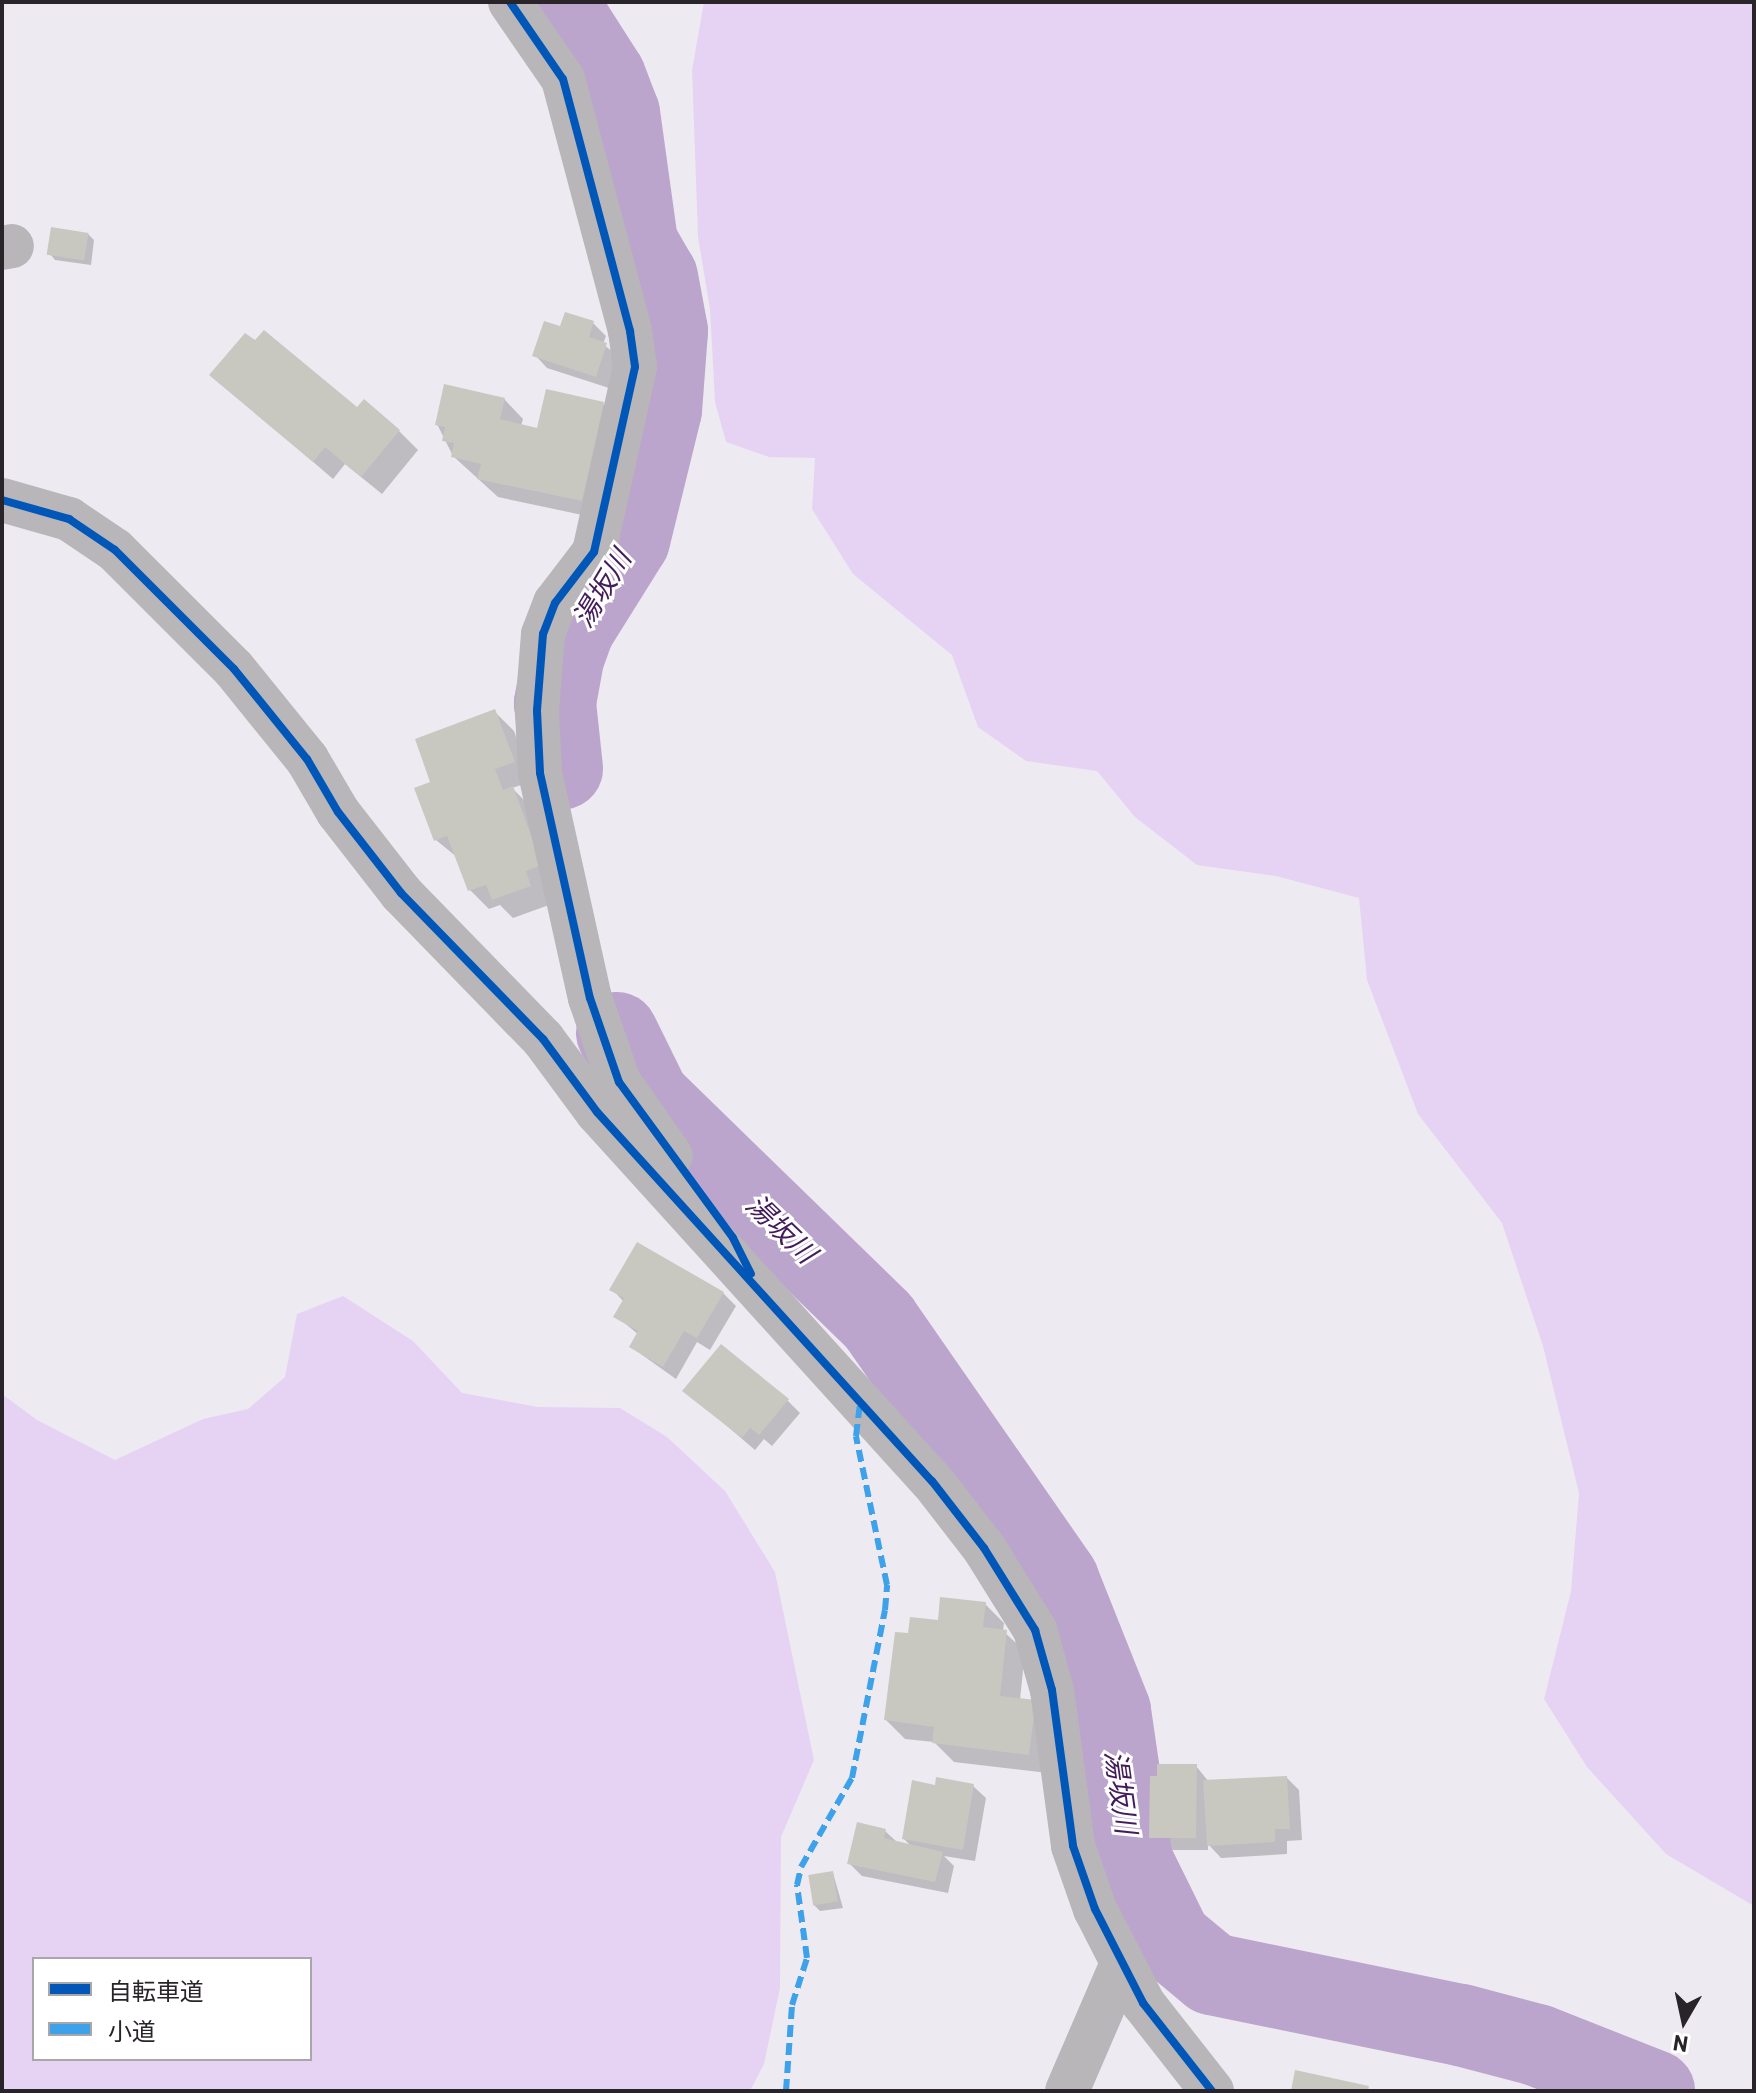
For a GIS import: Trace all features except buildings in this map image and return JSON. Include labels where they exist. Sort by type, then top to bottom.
[{"type":"street","points":[[510,2],[563,79],[630,331],[635,367],[594,552],[555,603],[543,634],[537,711],[540,773],[590,998],[619,1082],[733,1238],[760,1291]]},
{"type":"street","points":[[2,500],[69,519],[115,550],[234,669],[299,748],[338,812],[401,893],[543,1039],[597,1112],[932,1481],[1013,1587],[1035,1630],[1052,1690],[1073,1846],[1122,1963],[1171,2044],[1212,2091]]},
{"type":"street","points":[[1067,2091],[1122,1963]]},
{"type":"shaded area","points":[[704,2],[1754,2],[1754,1906],[1666,1854],[1587,1767],[1544,1699],[1571,1591],[1579,1493],[1543,1346],[1502,1223],[1418,1114],[1367,980],[1359,898],[1276,876],[1197,865],[1135,817],[1097,771],[1026,761],[978,727],[952,655],[853,574],[812,509],[815,458],[769,457],[726,442],[715,402],[710,309],[698,237],[692,70]]},
{"type":"shaded area","points":[[343,1296],[413,1341],[462,1393],[538,1407],[620,1408],[667,1437],[725,1491],[775,1572],[814,1760],[781,1837],[780,1988],[764,2064],[750,2091],[2,2091],[2,1394],[37,1420],[115,1460],[203,1419],[248,1409],[285,1377],[297,1314]]},
{"type":"waterway","name":"湯坂川","points":[[557,2],[605,77],[619,113],[637,243],[657,277],[667,331],[661,410],[629,540],[574,628],[563,659],[555,703],[562,769]]},
{"type":"waterway","name":"湯坂川","points":[[617,1033],[649,1098],[879,1322],[1058,1580],[1110,1711],[1132,1861],[1171,1940],[1212,1974],[1461,2025],[1537,2045],[1654,2091]]},
{"type":"marked path","points":[[786,2091],[792,2005],[807,1958],[797,1885],[801,1867],[852,1778],[885,1610],[887,1585],[856,1436],[860,1403]]},
{"type":"cycle path","points":[[510,2],[563,79],[630,331],[635,367],[594,552],[555,603],[543,634],[537,711],[540,773],[590,998],[619,1082],[733,1238],[751,1274]]},
{"type":"cycle path","points":[[2,500],[69,519],[115,550],[234,669],[307,759],[338,812],[401,893],[543,1039],[597,1112],[932,1481],[984,1548],[1035,1630],[1052,1690],[1073,1846],[1095,1909],[1143,2003],[1212,2091]]}]
